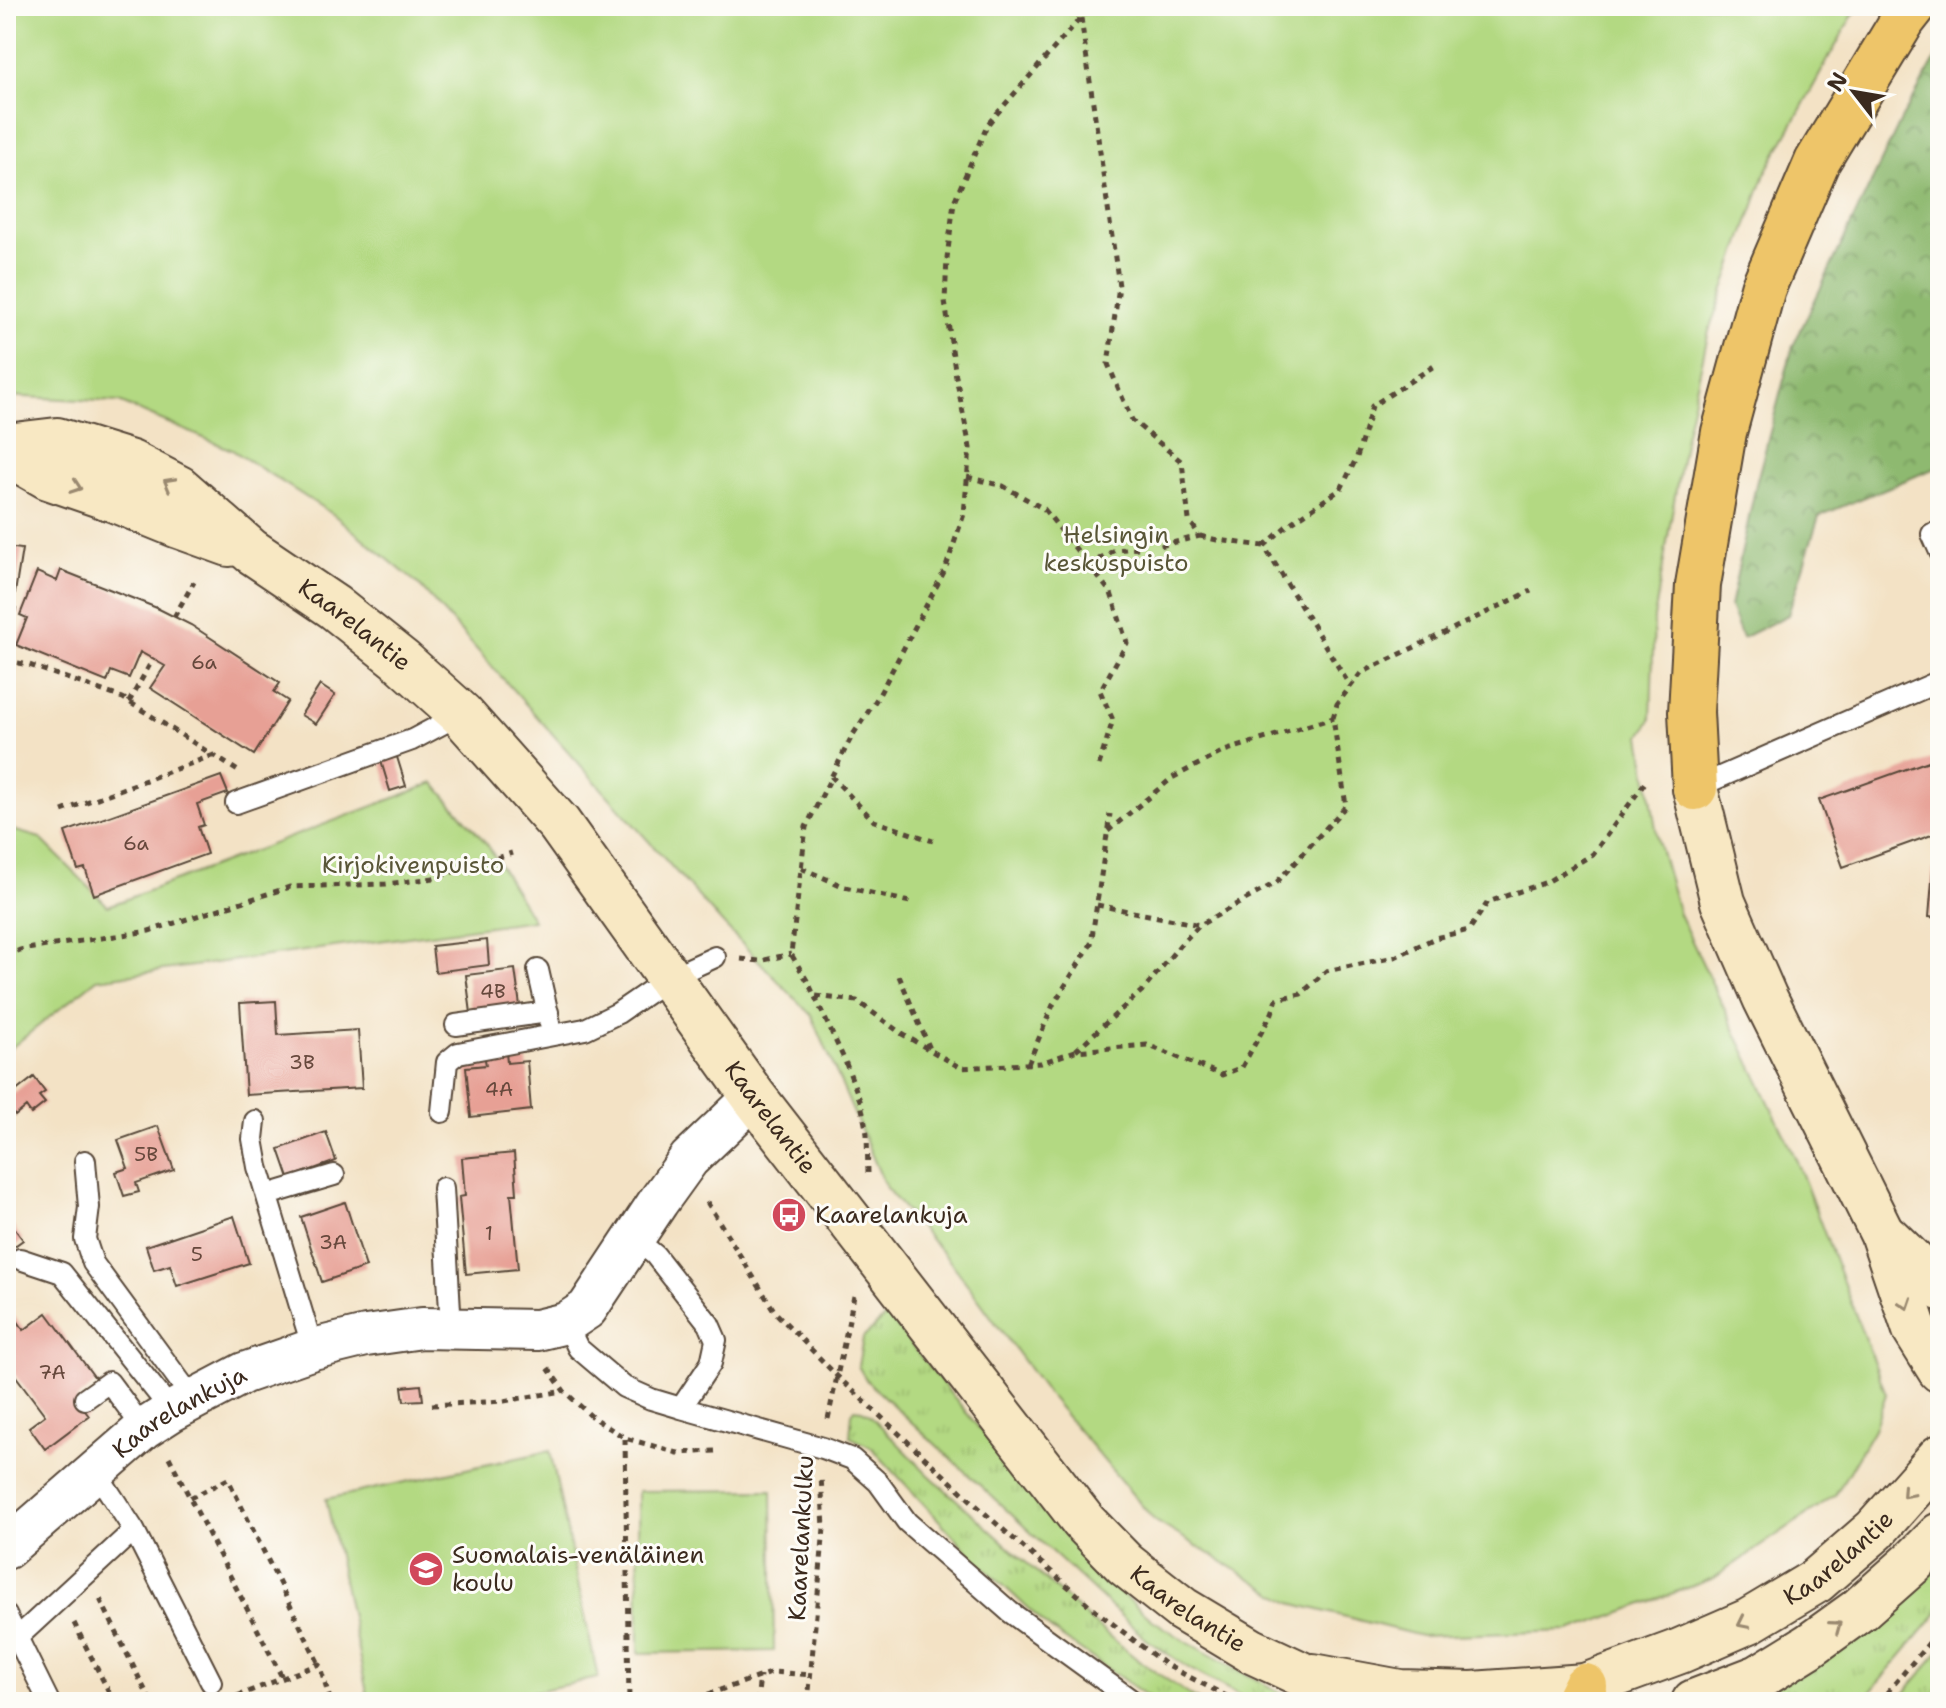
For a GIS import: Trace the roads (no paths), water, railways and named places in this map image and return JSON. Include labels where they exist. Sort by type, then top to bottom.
[{"type":"highway","points":[[1695,788],[1691,712],[1698,585],[1724,432],[1763,288],[1817,162],[1914,6]]},
{"type":"main road","name":"Kaarelantie","points":[[6,446],[57,440],[131,463],[179,488],[251,551],[334,607],[403,662],[461,714],[559,824],[754,1097],[1084,1522],[1125,1564],[1182,1609],[1347,1702]]},
{"type":"main road","name":"Kaarelantie","points":[[6,453],[48,477],[251,551]]},
{"type":"main road","points":[[1695,788],[1723,902],[1765,998],[1882,1233],[1915,1330],[1940,1370]]},
{"type":"main road","points":[[1882,1233],[1940,1288]]},
{"type":"main road","name":"Kaarelantie","points":[[1299,1673],[1400,1692],[1581,1694],[1749,1621],[1816,1581],[1875,1530],[1940,1457]]},
{"type":"main road","points":[[1694,1702],[1759,1677],[1809,1646],[1859,1610],[1940,1535]]},
{"type":"street","points":[[566,1323],[587,1309],[689,1159],[754,1097]]},
{"type":"street","name":"Kaarelankuja","points":[[7,1547],[96,1472],[244,1373],[313,1349],[366,1336],[422,1328],[537,1330],[566,1323]]},
{"type":"lane","points":[[1695,788],[1940,681]]},
{"type":"lane","points":[[236,803],[412,740],[461,714]]},
{"type":"lane","points":[[442,1112],[447,1062],[458,1053],[585,1029],[618,1013],[669,978],[715,957]]},
{"type":"lane","points":[[538,970],[553,1035]]},
{"type":"lane","points":[[456,1025],[548,1012]]},
{"type":"lane","points":[[255,1121],[253,1139],[258,1167],[313,1349]]},
{"type":"lane","points":[[85,1161],[89,1207],[85,1239],[93,1263],[169,1422]]},
{"type":"lane","points":[[267,1195],[334,1175]]},
{"type":"lane","points":[[443,1188],[451,1328]]},
{"type":"lane","points":[[634,1238],[655,1255],[709,1324],[716,1340],[711,1363],[681,1408]]},
{"type":"lane","points":[[20,1259],[62,1273],[169,1422]]},
{"type":"lane","points":[[566,1323],[578,1348],[624,1387],[651,1399],[852,1459],[878,1482],[907,1522],[1010,1612],[1134,1702]]},
{"type":"lane","points":[[85,1399],[109,1382],[169,1422]]},
{"type":"lane","points":[[96,1472],[134,1530],[211,1682]]},
{"type":"lane","points":[[17,1638],[134,1530]]},
{"type":"lane","points":[[6,1615],[49,1702]]},
{"type":"place","name":"Kaarelankuja","points":[[789,1215]]},
{"type":"place","name":"Suomalais-venäläinen koulu","points":[[426,1569]]},
{"type":"park label","name":"Helsingin keskuspuisto","points":[[1116,549]]},
{"type":"park label","name":"Kirjokivenpuisto","points":[[413,865]]}]
